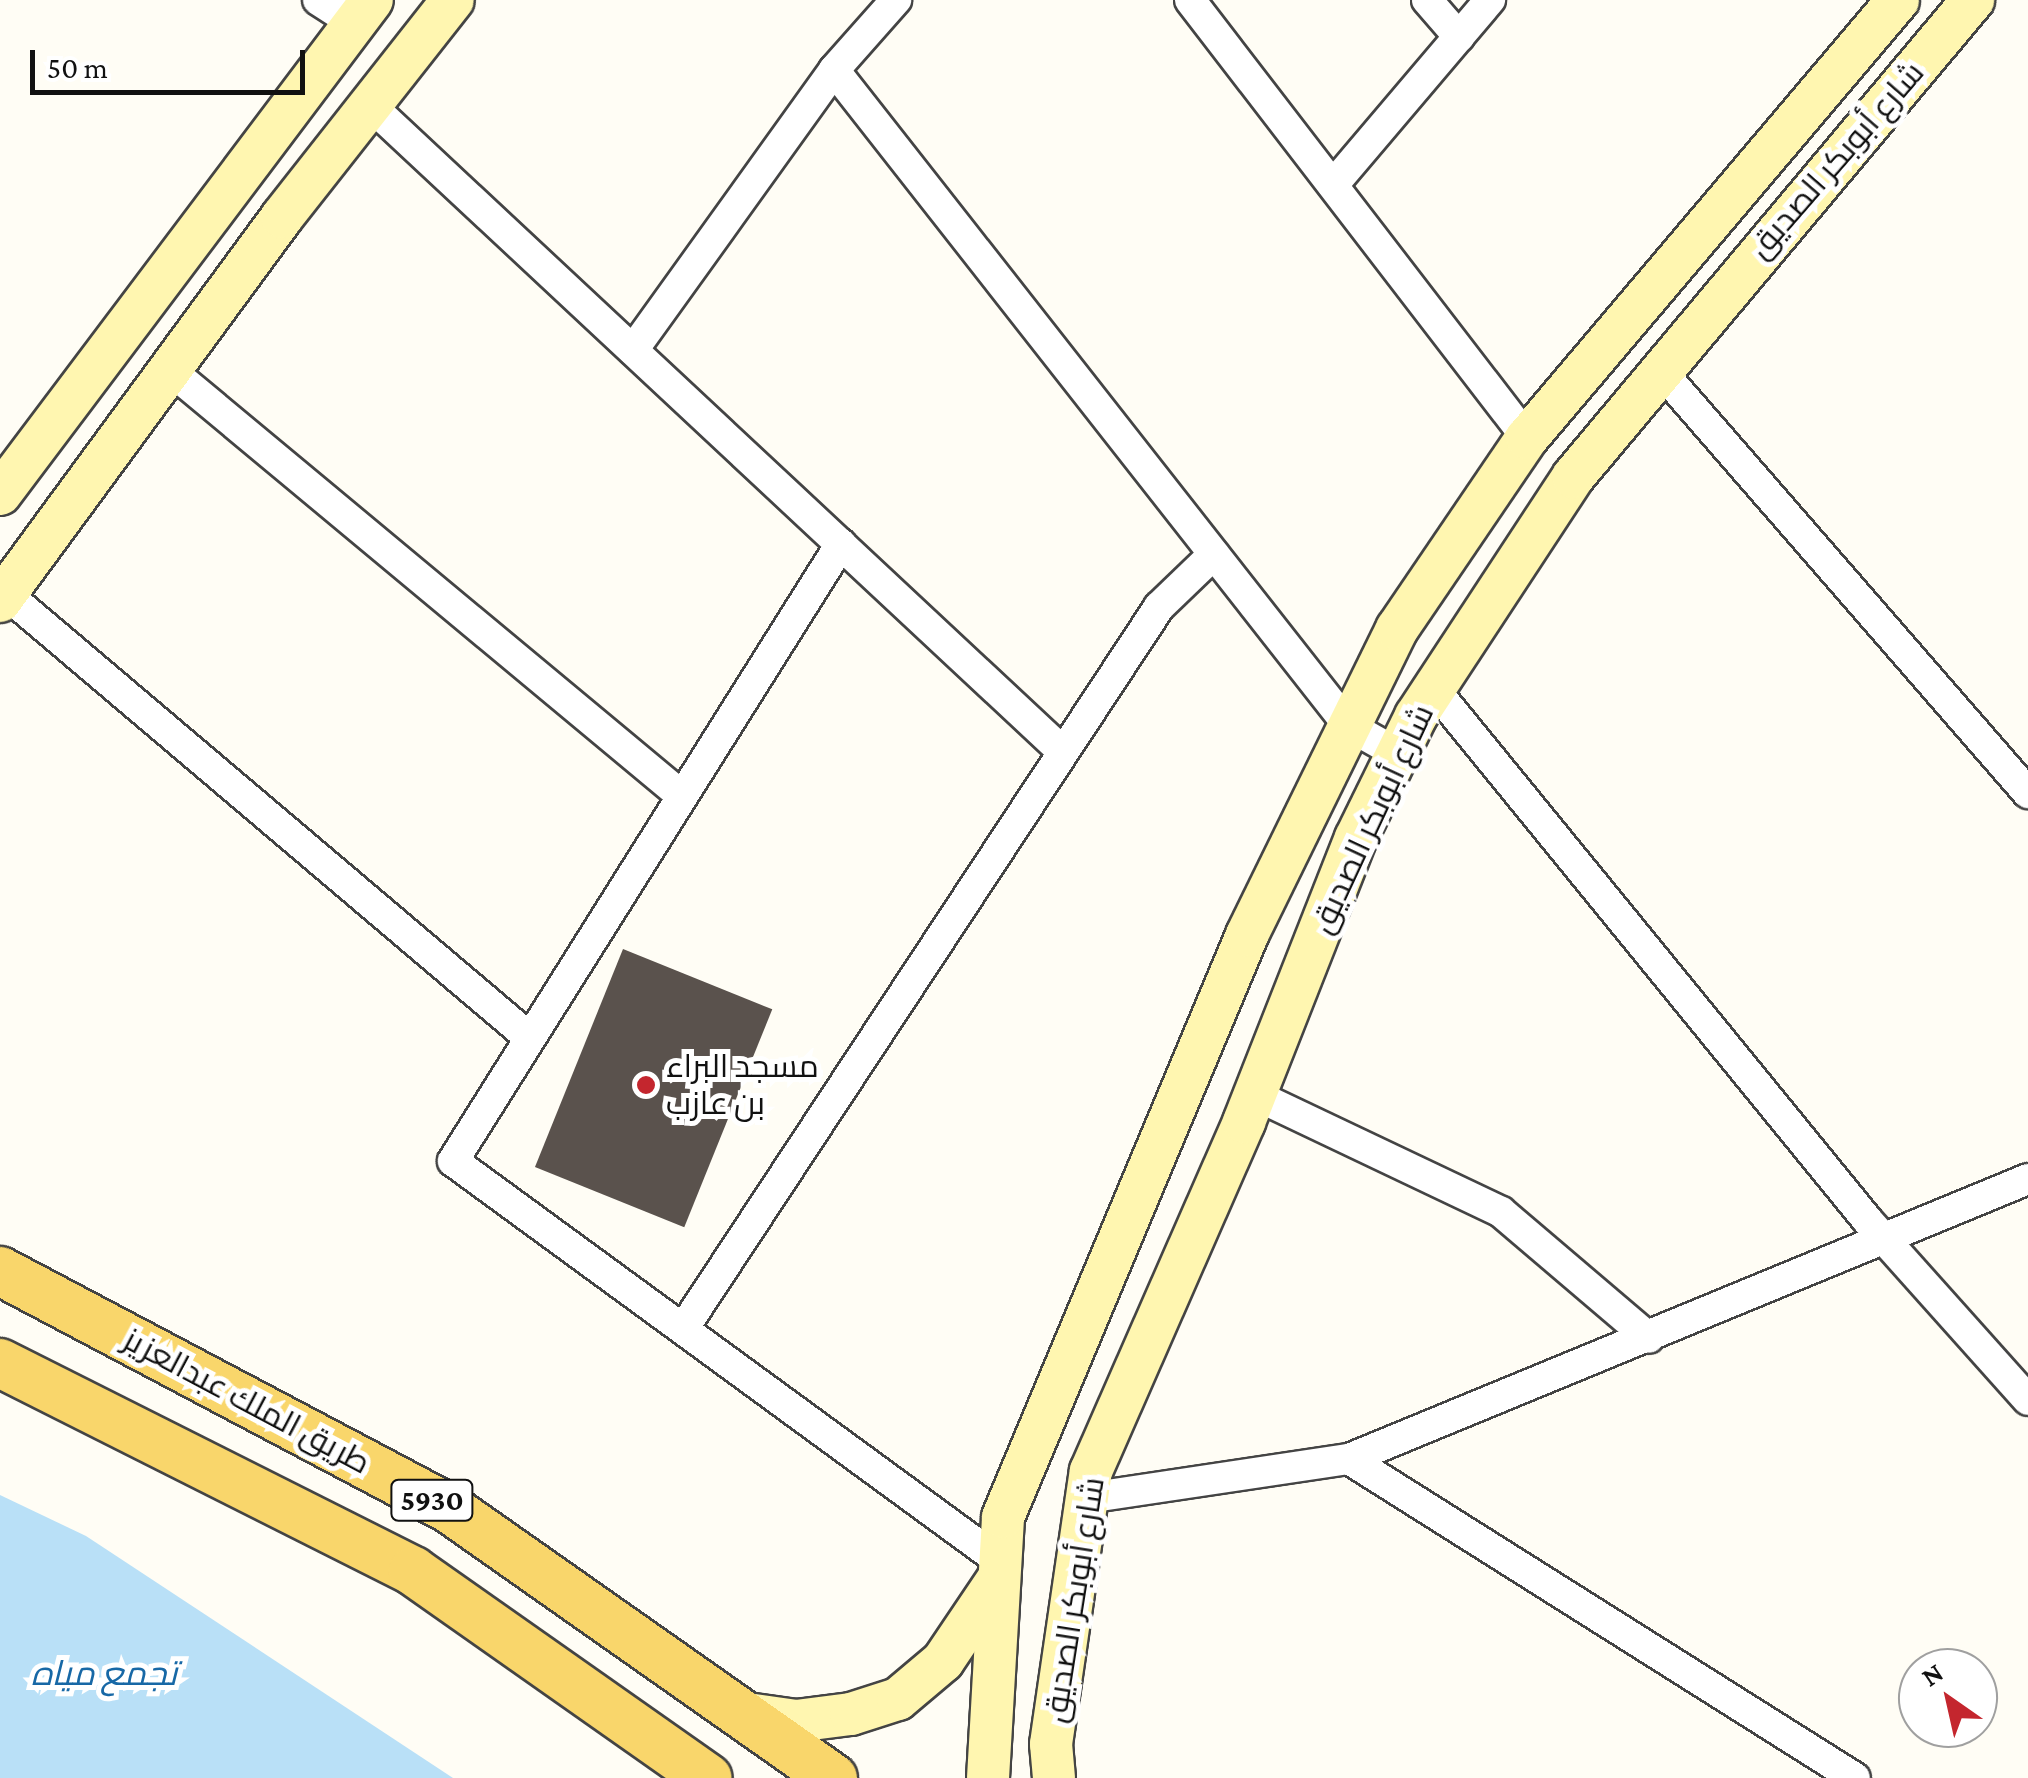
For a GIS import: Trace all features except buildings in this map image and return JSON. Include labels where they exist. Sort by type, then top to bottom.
[{"type":"main road","name":"طريق الملك عبدالعزيز","points":[[0,1271],[450,1509],[833,1778]]},
{"type":"main road","name":"5930","points":[[0,1363],[412,1571],[708,1778]]},
{"type":"street","points":[[0,494],[363,12],[318,0]]},
{"type":"street","points":[[453,0],[170,370],[3,597],[530,1038]]},
{"type":"street","points":[[633,350],[834,70],[896,0]]},
{"type":"street","points":[[1190,0],[1527,438]]},
{"type":"street","points":[[1427,0],[1458,37]]},
{"type":"street","points":[[1332,185],[1490,0]]},
{"type":"street","name":"شارع أبوبكر الصديق","points":[[988,1778],[1003,1517],[1247,935],[1396,629],[1527,438],[1898,0]]},
{"type":"street","name":"شارع أبوبكر الصديق","points":[[1054,1778],[1054,1724],[1092,1471],[1254,1094],[1356,838],[1397,754],[1434,689],[1574,477],[1972,0]]},
{"type":"street","points":[[834,70],[1349,726],[1397,754]]},
{"type":"street","points":[[370,105],[1062,751]]},
{"type":"street","points":[[170,370],[682,796]]},
{"type":"street","points":[[1660,370],[2028,794]]},
{"type":"street","points":[[740,1713],[796,1720],[851,1714],[898,1699],[943,1661],[1000,1569],[453,1161],[841,544]]},
{"type":"street","points":[[683,1329],[1159,607],[1214,554]]},
{"type":"street","points":[[1434,689],[1886,1241],[2028,1400]]},
{"type":"street","points":[[1254,1094],[1501,1212],[1649,1338]]},
{"type":"street","points":[[1087,1498],[1350,1459],[1886,1241],[2028,1178]]},
{"type":"street","points":[[1350,1459],[1855,1778]]},
{"type":"street","points":[[1054,1724],[1071,1778]]},
{"type":"water","name":"تجمع مياه","points":[[0,1495],[86,1536],[453,1778],[0,1778]]},
{"type":"place","name":"مسجد البراء بن عازب","points":[[646,1085]]}]
